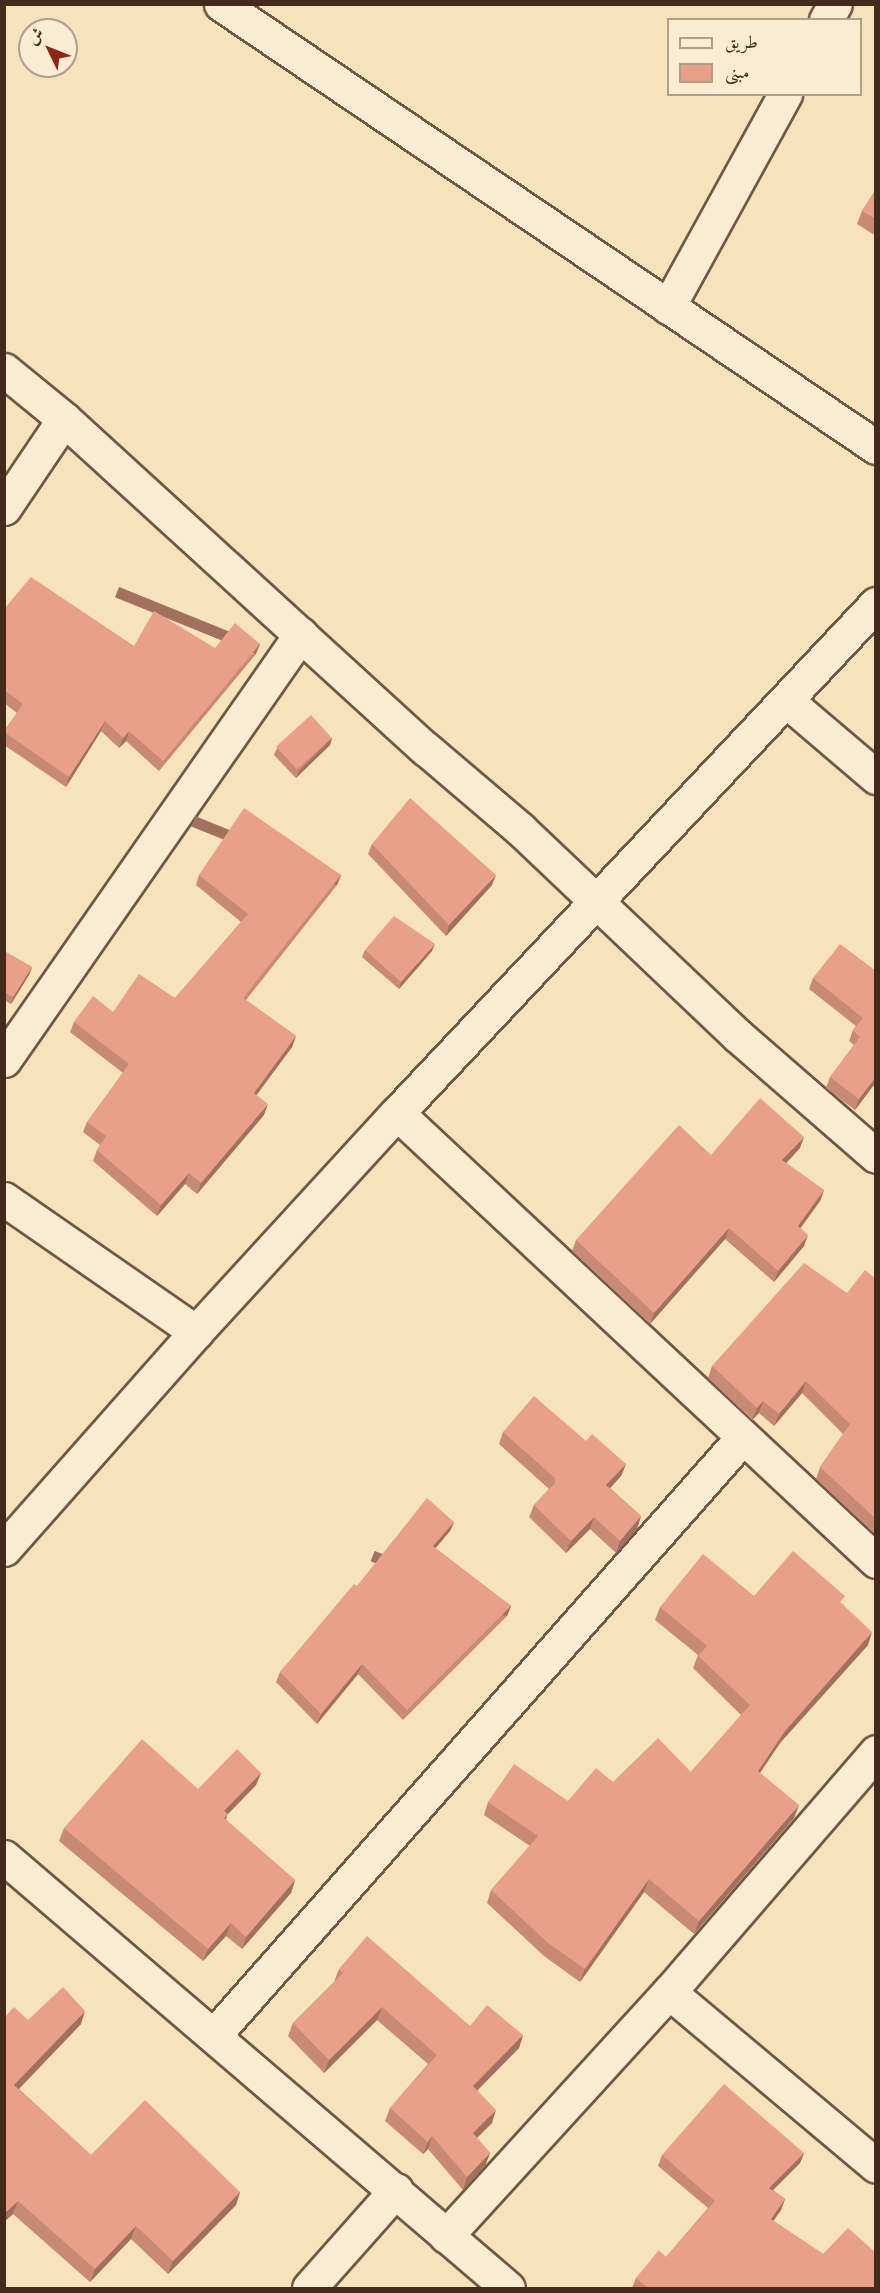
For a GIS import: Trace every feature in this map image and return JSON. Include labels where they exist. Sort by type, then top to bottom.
[{"type":"street","points":[[221,4],[876,447]]},
{"type":"street","points":[[827,18],[835,4]]},
{"type":"street","points":[[668,307],[784,96]]},
{"type":"street","points":[[4,370],[64,419],[598,903],[737,1035],[876,1156]]},
{"type":"street","points":[[4,508],[64,419]]},
{"type":"street","points":[[4,1549],[196,1332],[397,1113],[788,702],[876,604]]},
{"type":"street","points":[[4,1060],[301,634]]},
{"type":"street","points":[[788,702],[876,777]]},
{"type":"street","points":[[397,1113],[876,1561]]},
{"type":"street","points":[[4,1199],[196,1332]]},
{"type":"street","points":[[215,2034],[743,1437]]},
{"type":"street","points":[[446,2236],[669,1992],[876,1752]]},
{"type":"street","points":[[4,1857],[215,2034],[508,2289]]},
{"type":"street","points":[[669,1992],[876,2166]]},
{"type":"street","points":[[309,2289],[396,2190]]},
{"type":"building","points":[[876,189],[876,219],[862,211]]},
{"type":"building","points":[[31,577],[134,646],[154,611],[215,648],[235,623],[260,644],[163,761],[129,731],[123,738],[105,721],[69,777],[4,732],[23,704],[4,690],[4,609]]},
{"type":"building","points":[[311,715],[332,738],[297,769],[276,746]]},
{"type":"building","points":[[410,798],[496,875],[449,925],[372,844]]},
{"type":"building","points":[[244,808],[341,875],[243,998],[296,1036],[254,1093],[268,1104],[201,1183],[189,1173],[161,1205],[97,1150],[106,1136],[87,1122],[129,1064],[74,1022],[93,996],[113,1012],[139,974],[175,998],[248,914],[199,875]]},
{"type":"building","points":[[394,916],[435,944],[401,982],[365,950]]},
{"type":"building","points":[[840,944],[876,971],[876,1077],[859,1099],[830,1077],[860,1037],[853,1030],[863,1018],[813,978]]},
{"type":"building","points":[[4,951],[32,967],[13,997],[4,992]]},
{"type":"building","points":[[760,1098],[804,1137],[782,1160],[824,1190],[798,1226],[808,1235],[778,1271],[729,1228],[654,1313],[576,1240],[679,1125],[711,1155]]},
{"type":"building","points":[[804,1263],[847,1293],[865,1270],[876,1279],[876,1519],[820,1467],[850,1424],[806,1381],[779,1414],[763,1401],[757,1408],[712,1366]]},
{"type":"building","points":[[534,1396],[586,1441],[592,1434],[626,1464],[606,1485],[641,1516],[620,1541],[594,1517],[571,1541],[534,1505],[555,1483],[555,1478],[503,1432]]},
{"type":"building","points":[[427,1498],[454,1522],[433,1546],[511,1606],[407,1710],[362,1664],[321,1714],[280,1672],[354,1584],[357,1586]]},
{"type":"building","points":[[793,1551],[845,1596],[840,1602],[872,1632],[785,1731],[758,1771],[799,1805],[699,1921],[649,1879],[585,1969],[548,1943],[491,1890],[538,1836],[488,1802],[514,1764],[568,1801],[596,1768],[613,1782],[658,1738],[691,1772],[750,1705],[698,1656],[707,1646],[660,1607],[703,1554],[754,1596]]},
{"type":"building","points":[[142,1739],[198,1789],[237,1749],[261,1773],[224,1811],[228,1814],[224,1818],[295,1880],[246,1937],[231,1923],[208,1949],[64,1828]]},
{"type":"building","points":[[367,1936],[470,2026],[487,2005],[523,2035],[473,2086],[496,2110],[473,2133],[490,2153],[467,2177],[432,2136],[428,2142],[390,2108],[437,2055],[382,2007],[329,2060],[293,2023],[343,1973],[339,1969]]},
{"type":"building","points":[[63,1987],[85,2011],[14,2085],[91,2155],[145,2100],[240,2192],[173,2261],[136,2226],[95,2269],[18,2201],[4,2214],[4,2018],[14,2007],[28,2020]]},
{"type":"building","points":[[724,2084],[804,2153],[769,2188],[785,2199],[771,2219],[823,2254],[848,2228],[876,2253],[876,2289],[649,2289],[636,2278],[659,2250],[666,2257],[715,2201],[662,2155]]}]
